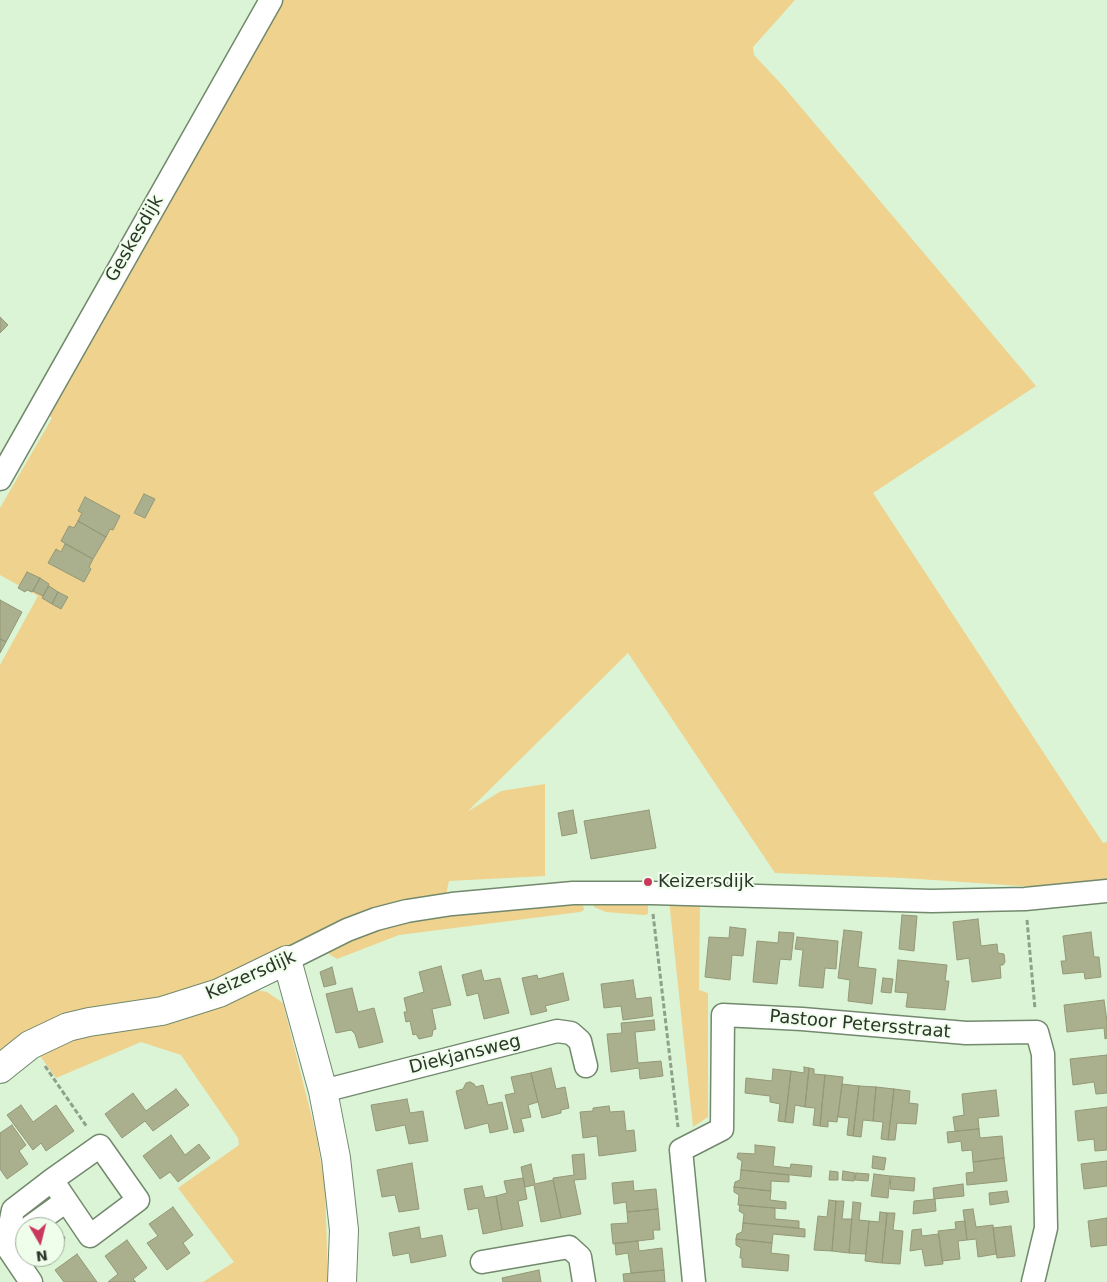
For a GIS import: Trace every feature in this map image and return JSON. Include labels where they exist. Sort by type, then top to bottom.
[{"type":"street","name":"Geskesdijk","points":[[0,479],[271,0]]},
{"type":"street","name":"Keizersdijk","points":[[0,1069],[30,1045],[68,1028],[89,1022],[162,1011],[219,993],[347,930],[376,919],[407,911],[452,904],[572,893],[652,892],[932,900],[1025,899],[1107,891]]},
{"type":"street","points":[[287,960],[323,1091],[336,1158],[344,1230],[342,1282]]},
{"type":"street","name":"Pastoor Petersstraat","points":[[680,1150],[722,1129],[723,1015],[802,1019],[966,1033],[1037,1032]]},
{"type":"street","name":"Diekjansweg","points":[[323,1091],[557,1031],[571,1033],[580,1041],[586,1066]]},
{"type":"street","points":[[1033,1282],[1046,1228],[1043,1054],[1037,1032]]},
{"type":"street","points":[[32,1282],[6,1245],[13,1210],[52,1180],[100,1146],[138,1200],[90,1236],[52,1180]]},
{"type":"street","points":[[680,1150],[694,1282]]},
{"type":"street","points":[[44,1217],[66,1201]]},
{"type":"street","points":[[6,1245],[15,1238]]},
{"type":"street","points":[[482,1262],[569,1247],[580,1256],[584,1282]]},
{"type":"path","points":[[1025,899],[1037,1032]]},
{"type":"path","points":[[653,918],[680,1150]]},
{"type":"path","points":[[56,1083],[100,1146]]},
{"type":"shaded area","points":[[274,0],[795,0],[753,47],[754,55],[783,86],[1036,386],[873,493],[1103,843],[1107,842],[1107,883],[1084,887],[1021,886],[904,878],[775,873],[628,653],[467,812],[501,791],[545,784],[545,876],[449,881],[445,899],[245,973],[0,1059],[0,665],[38,596],[0,575],[0,508],[52,418],[45,412]]},
{"type":"shaded area","points":[[593,899],[648,899],[648,914],[606,912],[594,907]]},
{"type":"shaded area","points":[[582,900],[584,910],[580,912],[399,935],[337,959],[329,954],[327,948],[363,934],[416,920],[465,912]]},
{"type":"shaded area","points":[[669,900],[700,901],[699,990],[708,993],[708,1117],[693,1127]]},
{"type":"shaded area","points":[[247,991],[267,992],[283,1003],[316,1134],[325,1187],[328,1282],[203,1282],[234,1262],[178,1188],[239,1145],[238,1138],[181,1055],[141,1042],[56,1078],[38,1053],[63,1041]]},
{"type":"building","points":[[0,317],[8,325],[0,333]]},
{"type":"building","points":[[144,494],[155,499],[145,518],[134,513]]},
{"type":"building","points":[[85,497],[120,516],[113,530],[110,529],[106,537],[78,521],[82,513],[78,511]]},
{"type":"building","points":[[78,521],[106,537],[93,559],[61,541],[69,526],[74,528]]},
{"type":"building","points":[[65,544],[93,559],[89,567],[91,569],[84,582],[48,563],[56,549],[61,552]]},
{"type":"building","points":[[27,572],[40,578],[32,592],[27,590],[25,592],[18,588]]},
{"type":"building","points":[[40,578],[49,584],[43,596],[33,591]]},
{"type":"building","points":[[49,586],[58,592],[52,604],[42,598]]},
{"type":"building","points":[[58,592],[68,597],[61,609],[52,604]]},
{"type":"building","points":[[0,600],[22,612],[6,642],[0,639]]},
{"type":"building","points":[[0,639],[6,642],[0,653]]},
{"type":"building","points":[[573,810],[577,833],[562,836],[558,813]]},
{"type":"building","points":[[649,810],[656,848],[591,859],[584,821]]},
{"type":"building","points":[[902,915],[917,916],[914,951],[899,949]]},
{"type":"building","points":[[978,919],[981,946],[997,944],[998,953],[1004,954],[1005,962],[1003,965],[1000,965],[1001,978],[972,982],[969,958],[957,960],[953,922]]},
{"type":"building","points":[[730,927],[746,929],[743,956],[732,955],[730,980],[705,977],[709,937],[729,938]]},
{"type":"building","points":[[844,930],[862,932],[858,967],[876,969],[872,1004],[848,1001],[850,980],[838,978]]},
{"type":"building","points":[[779,932],[794,933],[791,960],[780,959],[777,984],[753,982],[757,941],[778,943]]},
{"type":"building","points":[[1091,932],[1094,957],[1099,957],[1101,977],[1085,979],[1084,972],[1063,974],[1061,961],[1066,961],[1063,936]]},
{"type":"building","points":[[797,937],[838,941],[836,969],[825,968],[823,988],[799,986],[803,950],[795,949]]},
{"type":"building","points":[[898,960],[947,965],[945,981],[949,981],[945,1010],[906,1007],[908,993],[895,992]]},
{"type":"building","points":[[441,966],[451,1005],[432,1009],[436,1029],[433,1030],[432,1036],[419,1039],[416,1034],[413,1035],[410,1021],[406,1022],[404,1012],[407,1012],[404,998],[424,992],[419,972]]},
{"type":"building","points":[[332,967],[336,984],[324,987],[320,972]]},
{"type":"building","points":[[481,970],[484,981],[500,978],[509,1013],[484,1019],[478,993],[467,996],[462,975]]},
{"type":"building","points":[[563,973],[569,1000],[545,1006],[547,1011],[531,1015],[522,978],[537,975],[538,979]]},
{"type":"building","points":[[883,978],[893,979],[891,993],[881,992]]},
{"type":"building","points":[[633,980],[636,999],[651,997],[653,1016],[623,1020],[621,1006],[604,1008],[601,984]]},
{"type":"building","points":[[352,988],[358,1012],[374,1008],[383,1042],[359,1048],[355,1034],[351,1030],[336,1033],[326,994]]},
{"type":"building","points":[[1104,1000],[1107,1038],[1105,1039],[1104,1028],[1067,1032],[1064,1005]]},
{"type":"building","points":[[654,1020],[655,1030],[635,1032],[638,1063],[661,1061],[663,1076],[640,1079],[639,1068],[611,1072],[607,1034],[622,1033],[621,1023]]},
{"type":"building","points":[[1107,1055],[1107,1093],[1096,1094],[1094,1082],[1073,1085],[1070,1059]]},
{"type":"building","points":[[804,1067],[809,1068],[805,1107],[795,1105],[793,1123],[785,1122],[791,1071],[804,1073]]},
{"type":"building","points":[[551,1068],[556,1089],[565,1087],[569,1108],[561,1110],[561,1113],[542,1118],[531,1073]]},
{"type":"building","points":[[809,1068],[814,1069],[814,1074],[825,1075],[820,1126],[813,1125],[815,1108],[805,1107]]},
{"type":"building","points":[[773,1069],[791,1071],[785,1122],[778,1121],[780,1104],[770,1102],[770,1096],[745,1093],[746,1078],[772,1081]]},
{"type":"building","points":[[531,1073],[538,1102],[528,1105],[531,1117],[521,1119],[524,1131],[514,1133],[505,1095],[515,1093],[511,1077]]},
{"type":"building","points":[[825,1075],[843,1077],[837,1122],[828,1121],[828,1127],[820,1126]]},
{"type":"building","points":[[470,1082],[476,1087],[483,1085],[488,1105],[502,1102],[508,1129],[490,1133],[488,1123],[465,1129],[456,1091],[463,1089],[466,1083]]},
{"type":"building","points":[[842,1084],[859,1086],[853,1136],[847,1135],[849,1118],[838,1117]]},
{"type":"building","points":[[859,1086],[876,1087],[873,1121],[863,1120],[861,1137],[853,1136]]},
{"type":"building","points":[[876,1087],[894,1089],[888,1140],[881,1139],[883,1122],[873,1121]]},
{"type":"building","points":[[176,1089],[189,1105],[153,1131],[145,1121],[122,1138],[105,1114],[133,1093],[146,1111]]},
{"type":"building","points":[[894,1089],[910,1091],[909,1103],[918,1104],[916,1124],[897,1123],[895,1140],[888,1140]]},
{"type":"building","points":[[996,1090],[999,1116],[978,1118],[979,1129],[955,1131],[953,1117],[964,1115],[962,1094]]},
{"type":"building","points":[[407,1099],[410,1113],[423,1111],[428,1141],[409,1144],[405,1125],[376,1131],[371,1105]]},
{"type":"building","points":[[21,1105],[33,1122],[56,1105],[74,1131],[46,1151],[41,1143],[33,1150],[7,1115]]},
{"type":"building","points":[[609,1106],[610,1112],[624,1111],[626,1131],[634,1130],[636,1151],[599,1156],[597,1136],[583,1138],[580,1112],[593,1111],[593,1108]]},
{"type":"building","points":[[1107,1107],[1107,1150],[1095,1151],[1094,1139],[1078,1141],[1075,1111]]},
{"type":"building","points":[[12,1125],[26,1145],[19,1151],[28,1164],[7,1179],[0,1169],[0,1133]]},
{"type":"building","points":[[979,1129],[980,1138],[1002,1136],[1004,1158],[973,1162],[972,1150],[962,1151],[961,1141],[948,1143],[947,1132]]},
{"type":"building","points":[[171,1135],[185,1155],[199,1144],[210,1158],[178,1182],[170,1172],[160,1179],[143,1156]]},
{"type":"building","points":[[755,1145],[775,1147],[773,1166],[790,1168],[791,1164],[812,1166],[811,1177],[741,1170],[742,1161],[737,1158],[738,1153],[755,1154]]},
{"type":"building","points":[[584,1154],[586,1179],[574,1180],[581,1214],[561,1218],[553,1178],[574,1175],[572,1155]]},
{"type":"building","points":[[873,1156],[886,1158],[884,1170],[872,1168]]},
{"type":"building","points":[[1004,1158],[1007,1181],[967,1185],[966,1173],[974,1172],[973,1162]]},
{"type":"building","points":[[1107,1161],[1107,1186],[1084,1189],[1081,1164]]},
{"type":"building","points":[[412,1163],[419,1209],[399,1212],[395,1195],[382,1197],[377,1170]]},
{"type":"building","points":[[531,1164],[535,1184],[553,1180],[561,1218],[541,1222],[534,1185],[525,1187],[521,1167]]},
{"type":"building","points":[[741,1170],[789,1175],[789,1182],[771,1181],[771,1191],[734,1187],[735,1182],[740,1180]]},
{"type":"building","points":[[830,1171],[838,1172],[838,1180],[829,1180]]},
{"type":"building","points":[[843,1171],[855,1173],[854,1181],[842,1180]]},
{"type":"building","points":[[856,1173],[869,1174],[868,1181],[855,1180]]},
{"type":"building","points":[[874,1174],[890,1176],[888,1198],[871,1196]]},
{"type":"building","points":[[891,1176],[915,1178],[914,1191],[890,1189]]},
{"type":"building","points":[[523,1178],[527,1199],[518,1201],[523,1226],[502,1230],[496,1196],[507,1193],[504,1181]]},
{"type":"building","points":[[633,1181],[634,1191],[656,1189],[658,1209],[627,1212],[626,1202],[614,1204],[612,1183]]},
{"type":"building","points":[[963,1184],[964,1196],[934,1199],[933,1188]]},
{"type":"building","points":[[482,1186],[485,1198],[496,1196],[502,1230],[483,1234],[478,1208],[468,1210],[464,1189]]},
{"type":"building","points":[[734,1187],[771,1191],[770,1200],[786,1202],[786,1209],[738,1205],[739,1195],[734,1192]]},
{"type":"building","points":[[1007,1191],[1009,1202],[990,1205],[989,1193]]},
{"type":"building","points":[[935,1199],[936,1211],[913,1214],[914,1201]]},
{"type":"building","points":[[829,1200],[836,1201],[832,1251],[814,1250],[818,1216],[827,1217]]},
{"type":"building","points":[[836,1201],[844,1201],[842,1219],[852,1219],[849,1253],[832,1251]]},
{"type":"building","points":[[853,1202],[861,1203],[859,1220],[869,1221],[866,1254],[849,1253]]},
{"type":"building","points":[[740,1205],[775,1208],[775,1219],[799,1221],[799,1228],[743,1223],[744,1214],[739,1211]]},
{"type":"building","points":[[173,1207],[193,1235],[183,1243],[190,1253],[167,1270],[147,1243],[158,1236],[149,1224]]},
{"type":"building","points":[[658,1209],[660,1230],[653,1230],[654,1239],[613,1244],[611,1224],[628,1223],[627,1212]]},
{"type":"building","points":[[973,1209],[976,1227],[993,1225],[996,1254],[978,1257],[976,1239],[967,1240],[963,1210]]},
{"type":"building","points":[[880,1212],[887,1213],[882,1263],[865,1261],[869,1221],[879,1222]]},
{"type":"building","points":[[887,1213],[895,1213],[893,1230],[903,1231],[900,1264],[882,1263]]},
{"type":"building","points":[[1107,1218],[1107,1245],[1091,1247],[1088,1221]]},
{"type":"building","points":[[965,1221],[967,1240],[958,1241],[960,1259],[942,1261],[938,1231],[956,1229],[955,1222]]},
{"type":"building","points":[[743,1223],[805,1229],[805,1237],[773,1234],[772,1243],[736,1239],[737,1234],[742,1232]]},
{"type":"building","points":[[1011,1226],[1015,1256],[997,1258],[993,1228]]},
{"type":"building","points":[[419,1227],[421,1239],[442,1235],[446,1256],[411,1263],[409,1253],[393,1256],[389,1233]]},
{"type":"building","points":[[921,1229],[922,1236],[939,1234],[943,1264],[925,1266],[922,1249],[910,1251],[912,1230]]},
{"type":"building","points":[[736,1239],[772,1243],[771,1253],[789,1255],[788,1271],[742,1267],[742,1258],[740,1258],[741,1248],[736,1245]]},
{"type":"building","points":[[127,1240],[147,1268],[133,1279],[136,1282],[108,1282],[118,1274],[105,1256]]},
{"type":"building","points":[[638,1241],[639,1251],[662,1248],[664,1270],[631,1273],[628,1253],[616,1255],[615,1243]]},
{"type":"building","points":[[77,1254],[97,1282],[64,1282],[55,1270],[59,1267],[65,1267],[65,1263]]},
{"type":"building","points":[[539,1270],[541,1282],[503,1282],[502,1278]]},
{"type":"building","points":[[664,1270],[665,1282],[624,1282],[623,1274]]},
{"type":"place","name":"Keizersdijk","points":[[648,882]]}]
